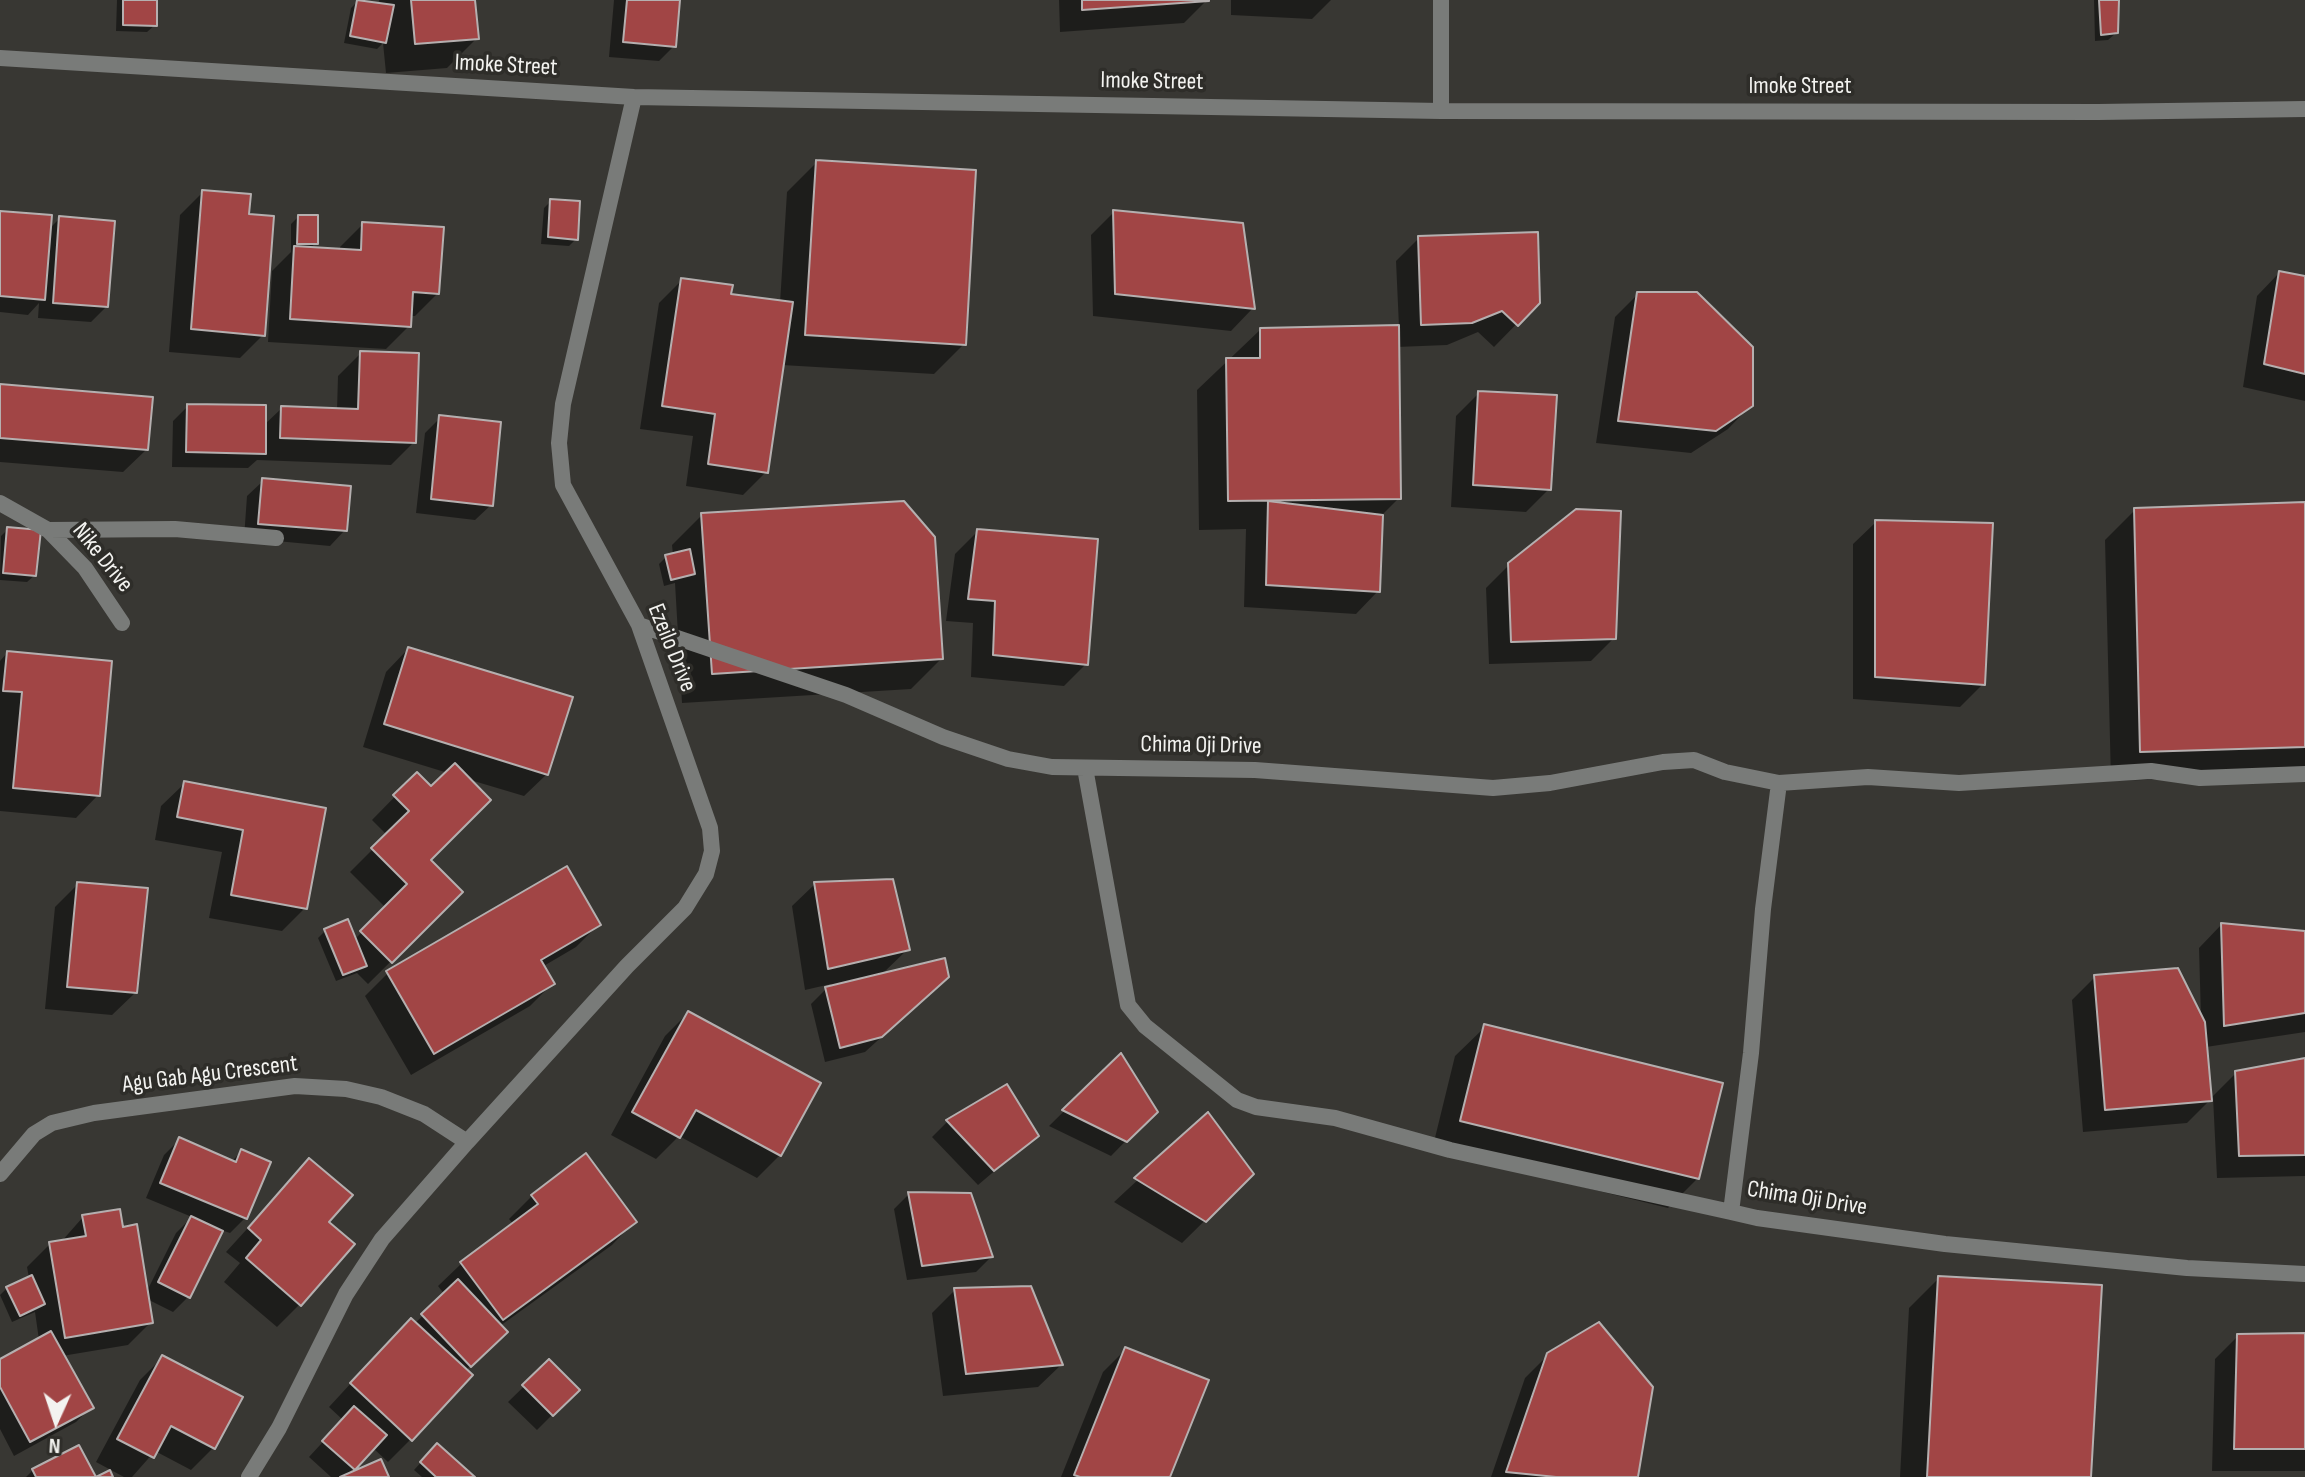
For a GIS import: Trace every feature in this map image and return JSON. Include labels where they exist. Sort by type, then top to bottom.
[{"type":"street","points":[[1441,0],[1441,111]]},
{"type":"street","name":"Imoke Street","points":[[0,58],[634,97],[1441,111],[2098,112],[2305,109]]},
{"type":"street","name":"Ezeilo Drive","points":[[467,1142],[627,966],[667,928],[698,891],[712,851],[710,828],[639,625],[563,485],[559,443],[563,404],[634,97]]},
{"type":"street","name":"Nike Drive","points":[[0,503],[48,530],[85,568],[122,623]]},
{"type":"street","points":[[48,530],[175,529],[276,538]]},
{"type":"street","name":"Chima Oji Drive","points":[[639,625],[846,695],[943,737],[1008,759],[1052,767],[1267,771],[1493,788],[1550,783],[1625,768],[1694,760],[1725,772],[1779,783],[1868,777],[1959,783],[2151,771],[2200,778],[2305,774]]},
{"type":"street","points":[[1085,768],[1128,1005],[1145,1026],[1237,1100],[1256,1107],[1335,1118],[1450,1150],[1731,1212]]},
{"type":"street","name":"Chima Oji Drive","points":[[1779,783],[1731,1212],[1945,1244],[2187,1268],[2305,1274]]},
{"type":"street","name":"Agu Gab Agu Crescent","points":[[0,1174],[34,1134],[52,1123],[94,1113],[295,1086],[346,1089],[381,1097],[424,1114],[467,1142]]},
{"type":"street","points":[[249,1477],[279,1428],[346,1294],[382,1239],[467,1142]]},
{"type":"building","points":[[123,0],[157,0],[157,26],[123,25]]},
{"type":"building","points":[[357,0],[394,5],[386,43],[350,36]]},
{"type":"building","points":[[411,0],[475,0],[479,39],[415,44]]},
{"type":"building","points":[[627,0],[680,0],[676,47],[623,42]]},
{"type":"building","points":[[1082,0],[1209,0],[1209,1],[1082,10]]},
{"type":"building","points":[[2099,0],[2119,0],[2118,33],[2101,35]]},
{"type":"building","points":[[816,160],[976,170],[966,345],[805,335]]},
{"type":"building","points":[[202,190],[251,194],[249,214],[274,216],[265,336],[191,329]]},
{"type":"building","points":[[550,199],[580,201],[578,240],[548,237]]},
{"type":"building","points":[[1113,210],[1243,223],[1255,309],[1115,294]]},
{"type":"building","points":[[0,211],[52,215],[45,300],[0,296]]},
{"type":"building","points":[[298,215],[318,215],[318,244],[297,244]]},
{"type":"building","points":[[59,216],[115,221],[108,307],[53,303]]},
{"type":"building","points":[[362,222],[444,227],[439,294],[413,292],[411,327],[290,319],[294,246],[361,250]]},
{"type":"building","points":[[1538,232],[1540,303],[1518,326],[1502,311],[1472,323],[1421,325],[1418,236]]},
{"type":"building","points":[[2279,271],[2305,276],[2305,374],[2264,364]]},
{"type":"building","points":[[681,278],[733,285],[731,294],[793,302],[768,473],[708,464],[715,414],[662,406]]},
{"type":"building","points":[[1637,292],[1697,292],[1753,347],[1753,406],[1716,431],[1618,421]]},
{"type":"building","points":[[1399,325],[1401,499],[1228,501],[1226,358],[1260,358],[1260,328]]},
{"type":"building","points":[[360,351],[419,353],[416,443],[280,438],[281,406],[358,409]]},
{"type":"building","points":[[0,384],[153,397],[148,450],[0,438]]},
{"type":"building","points":[[1478,391],[1557,395],[1551,490],[1473,485]]},
{"type":"building","points":[[187,404],[266,405],[266,454],[186,452]]},
{"type":"building","points":[[439,415],[501,422],[493,506],[431,499]]},
{"type":"building","points":[[262,478],[351,486],[347,531],[258,524]]},
{"type":"building","points":[[904,501],[935,537],[943,659],[712,674],[701,513]]},
{"type":"building","points":[[1268,501],[1383,515],[1380,592],[1266,585]]},
{"type":"building","points":[[2305,502],[2305,747],[2140,752],[2134,508]]},
{"type":"building","points":[[1576,509],[1621,511],[1616,639],[1511,642],[1508,563]]},
{"type":"building","points":[[1875,520],[1993,523],[1985,685],[1875,677]]},
{"type":"building","points":[[7,527],[41,530],[36,576],[3,573]]},
{"type":"building","points":[[977,529],[1098,539],[1088,665],[993,655],[995,601],[968,599]]},
{"type":"building","points":[[690,549],[695,574],[671,580],[665,555]]},
{"type":"building","points":[[408,647],[573,697],[548,775],[384,724]]},
{"type":"building","points":[[7,651],[112,661],[100,796],[13,788],[22,692],[3,691]]},
{"type":"building","points":[[455,763],[491,800],[431,860],[463,892],[392,963],[360,931],[407,884],[371,848],[409,811],[393,795],[417,772],[431,786]]},
{"type":"building","points":[[184,781],[326,808],[307,909],[231,895],[243,830],[177,817]]},
{"type":"building","points":[[567,866],[601,925],[541,960],[555,984],[434,1054],[386,971]]},
{"type":"building","points":[[893,879],[910,950],[828,969],[814,882]]},
{"type":"building","points":[[77,882],[148,888],[137,993],[67,987]]},
{"type":"building","points":[[348,919],[367,966],[343,975],[324,929]]},
{"type":"building","points":[[2221,923],[2305,931],[2305,1013],[2224,1026]]},
{"type":"building","points":[[945,958],[949,977],[882,1037],[840,1048],[825,987]]},
{"type":"building","points":[[2178,968],[2205,1022],[2212,1101],[2105,1110],[2094,975]]},
{"type":"building","points":[[688,1011],[821,1083],[781,1156],[696,1110],[680,1138],[632,1112]]},
{"type":"building","points":[[1484,1024],[1723,1083],[1699,1179],[1460,1121]]},
{"type":"building","points":[[1121,1053],[1158,1112],[1127,1142],[1062,1110]]},
{"type":"building","points":[[2305,1058],[2305,1155],[2239,1156],[2235,1071]]},
{"type":"building","points":[[1007,1084],[1039,1136],[994,1171],[946,1120]]},
{"type":"building","points":[[1208,1112],[1254,1174],[1206,1222],[1134,1178]]},
{"type":"building","points":[[179,1137],[236,1162],[241,1149],[271,1162],[247,1219],[160,1183]]},
{"type":"building","points":[[586,1153],[637,1222],[503,1320],[460,1262],[538,1204],[531,1195]]},
{"type":"building","points":[[309,1158],[353,1195],[329,1222],[355,1244],[301,1306],[246,1258],[261,1240],[248,1228]]},
{"type":"building","points":[[908,1192],[971,1193],[993,1257],[922,1266]]},
{"type":"building","points":[[120,1209],[123,1227],[137,1224],[153,1323],[65,1338],[49,1242],[86,1236],[82,1215]]},
{"type":"building","points":[[191,1216],[223,1231],[190,1298],[158,1282]]},
{"type":"building","points":[[32,1275],[45,1304],[20,1316],[6,1287]]},
{"type":"building","points":[[1938,1276],[2102,1285],[2091,1477],[1927,1477]]},
{"type":"building","points":[[458,1279],[508,1332],[471,1367],[421,1314]]},
{"type":"building","points":[[1031,1286],[1063,1365],[966,1374],[954,1288]]},
{"type":"building","points":[[411,1318],[473,1375],[412,1441],[350,1383]]},
{"type":"building","points":[[1599,1322],[1653,1387],[1638,1477],[1556,1477],[1506,1472],[1547,1353]]},
{"type":"building","points":[[51,1331],[94,1408],[30,1442],[0,1387],[0,1359]]},
{"type":"building","points":[[2305,1333],[2305,1449],[2234,1449],[2237,1334]]},
{"type":"building","points":[[1125,1347],[1209,1380],[1170,1477],[1074,1475]]},
{"type":"building","points":[[162,1355],[243,1397],[215,1449],[171,1426],[154,1458],[117,1439]]},
{"type":"building","points":[[549,1359],[580,1390],[553,1416],[522,1385]]},
{"type":"building","points":[[354,1406],[387,1435],[355,1470],[322,1441]]},
{"type":"building","points":[[437,1443],[475,1477],[436,1477],[420,1462]]},
{"type":"building","points":[[79,1445],[96,1477],[36,1477],[32,1469]]},
{"type":"building","points":[[381,1459],[389,1477],[340,1477]]},
{"type":"building","points":[[110,1470],[113,1477],[96,1477]]}]
